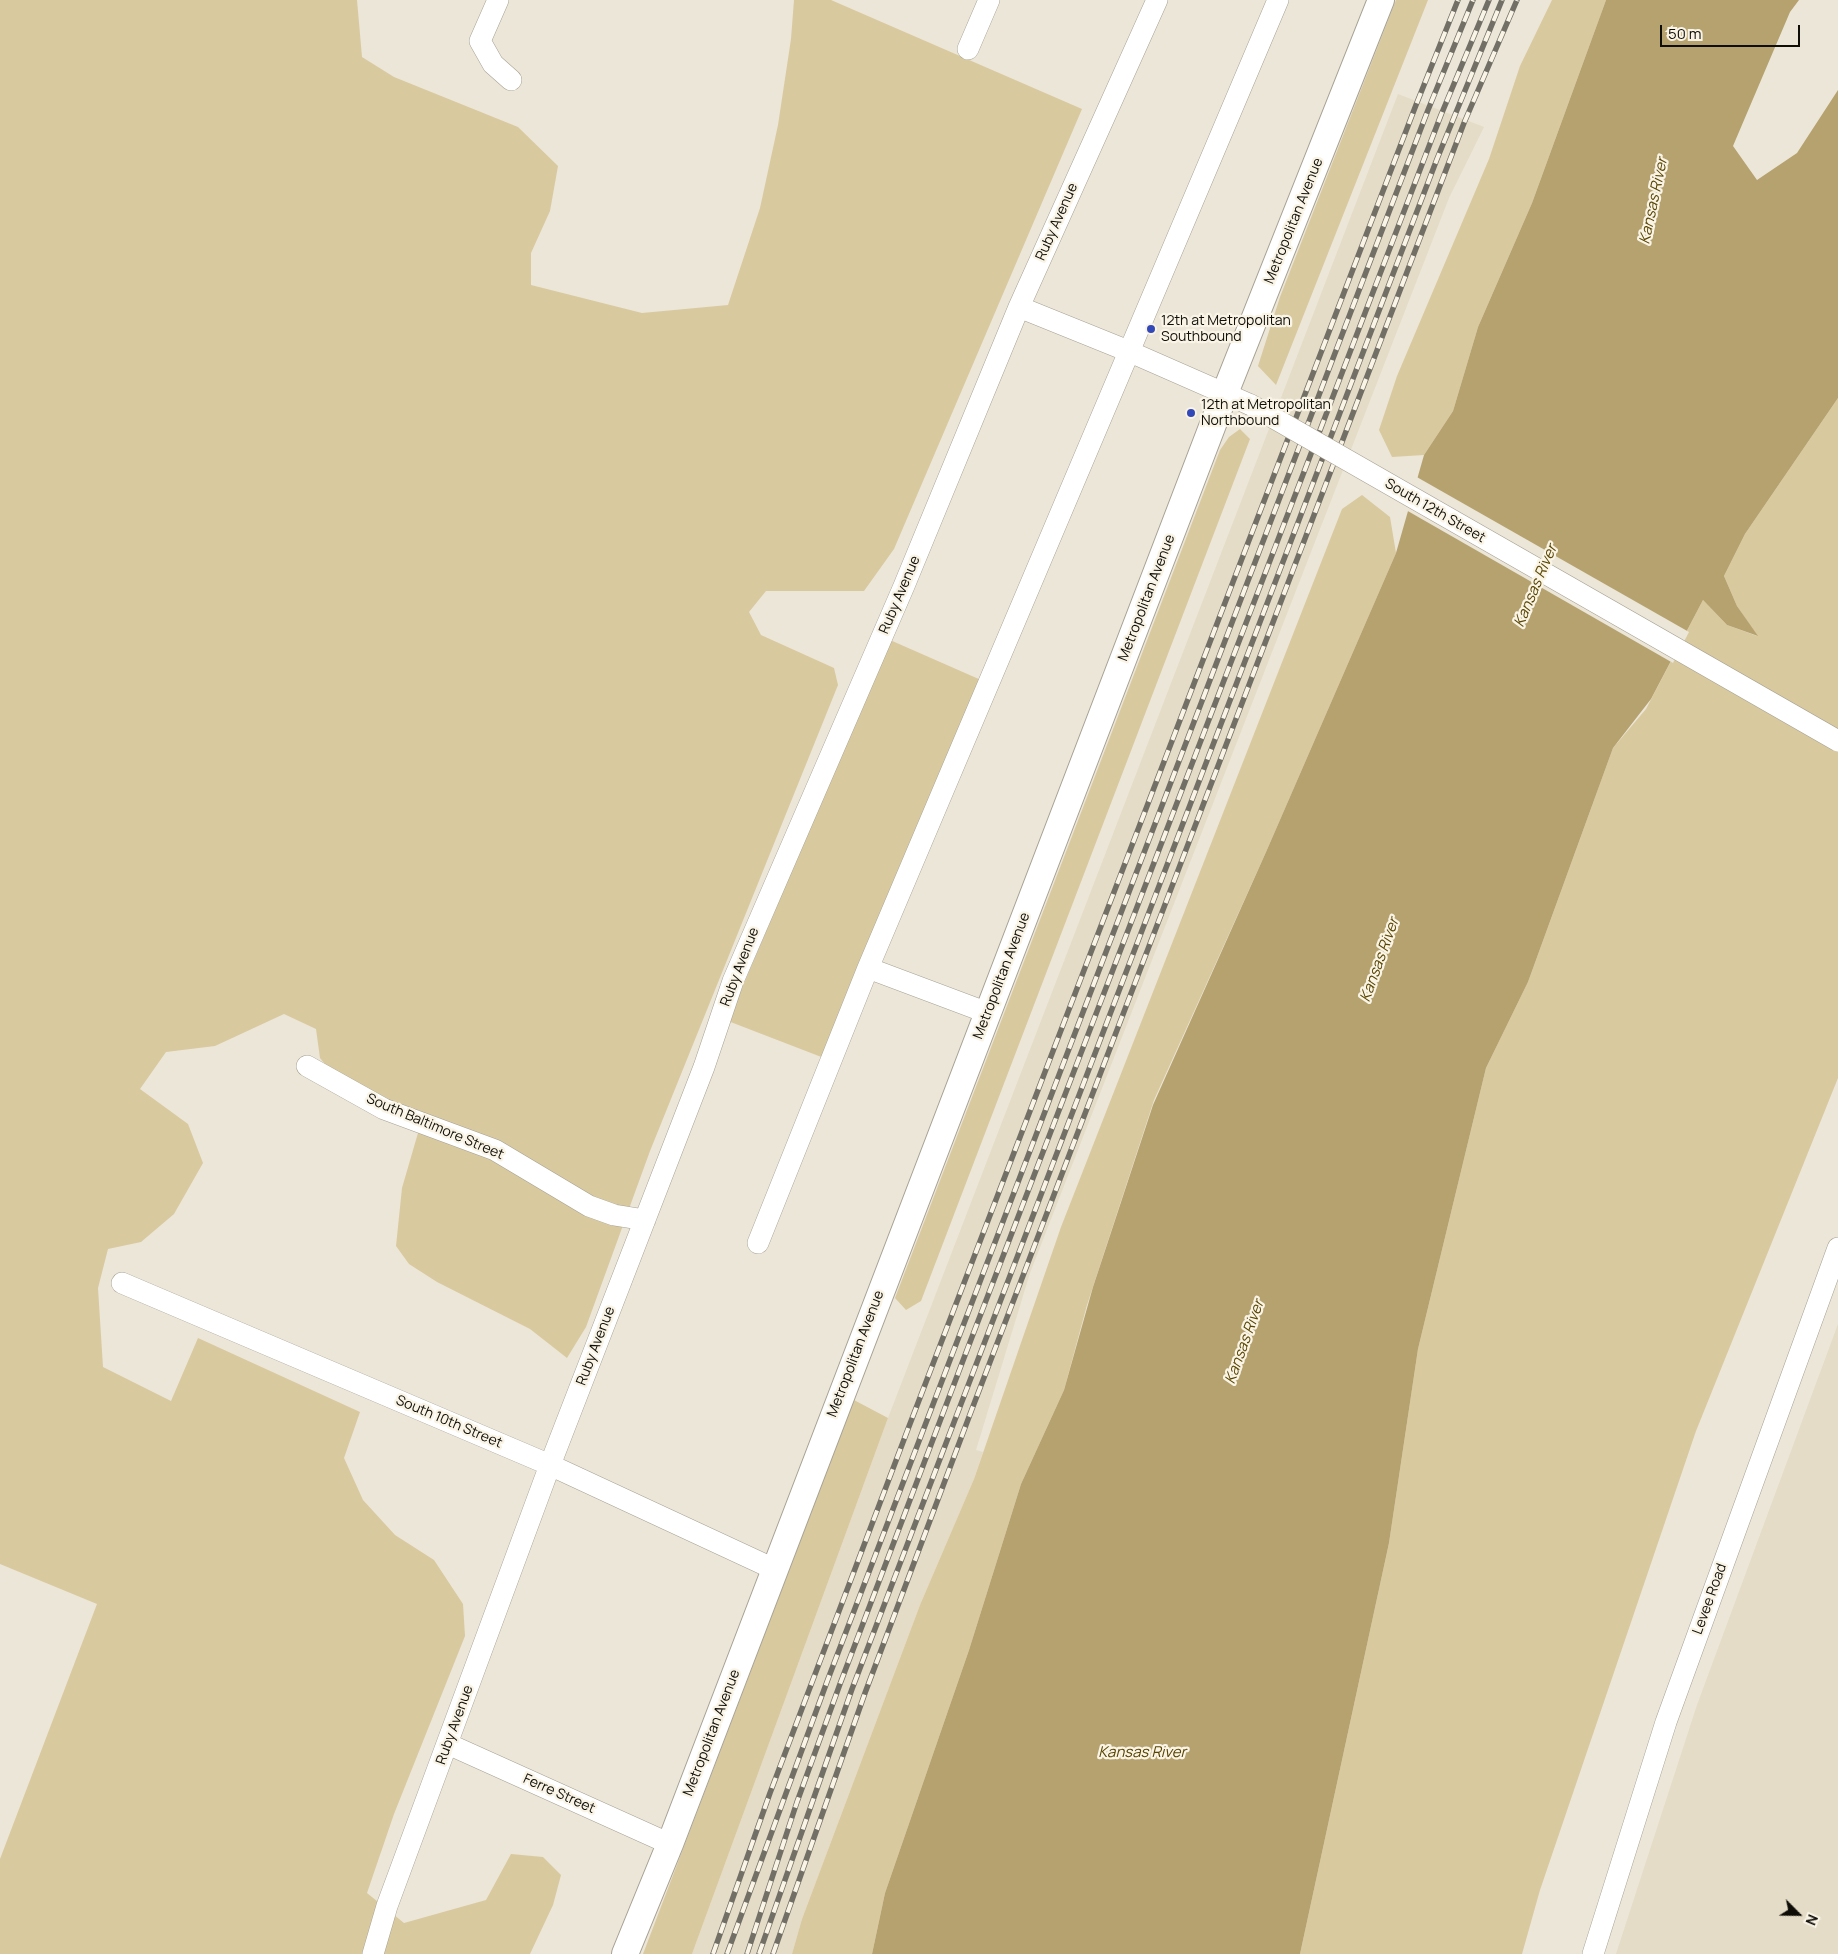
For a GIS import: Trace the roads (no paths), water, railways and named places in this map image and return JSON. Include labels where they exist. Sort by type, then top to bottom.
[{"type":"main road","name":"Metropolitan Avenue","points":[[625,1954],[670,1844],[1225,393],[1381,0]]},
{"type":"street","points":[[498,0],[480,41],[493,64],[511,80]]},
{"type":"street","points":[[968,49],[989,0]]},
{"type":"street","name":"Ruby Avenue","points":[[373,1954],[387,1906],[550,1465],[645,1220],[750,940],[904,586],[1019,307],[1157,0]]},
{"type":"street","points":[[758,1244],[868,968],[1278,0]]},
{"type":"street","name":"South 12th Street","points":[[1019,307],[1128,351],[1251,405],[1838,741]]},
{"type":"street","points":[[868,968],[988,1013]]},
{"type":"street","name":"South Baltimore Street","points":[[307,1066],[384,1109],[494,1150],[589,1206],[614,1216],[645,1220]]},
{"type":"street","name":"Levee Road","points":[[1593,1954],[1666,1722],[1838,1248]]},
{"type":"street","name":"South 10th Street","points":[[122,1283],[550,1465],[774,1569]]},
{"type":"street","name":"Ferre Street","points":[[448,1744],[670,1844]]},
{"type":"water","name":"Kansas River","points":[[1606,0],[1799,0],[1790,12],[1733,146],[1757,180],[1797,153],[1838,90],[1838,398],[1745,534],[1724,576],[1737,606],[1758,636],[1727,625],[1703,600],[1651,699],[1613,748],[1528,982],[1486,1068],[1418,1349],[1389,1543],[1300,1954],[872,1954],[885,1893],[969,1650],[1021,1484],[1064,1390],[1093,1287],[1153,1105],[1396,553],[1424,455],[1453,411],[1478,327],[1532,203]]},
{"type":"railway","points":[[713,1954],[770,1793],[908,1429],[1458,0]]},
{"type":"railway","points":[[727,1954],[828,1679],[1428,110],[1473,0]]},
{"type":"railway","points":[[747,1954],[797,1802],[840,1684],[1441,115],[1489,0]]},
{"type":"railway","points":[[759,1954],[852,1689],[1437,159],[1502,0]]},
{"type":"railway","points":[[773,1954],[865,1693],[972,1409],[1464,123],[1517,0]]},
{"type":"place","name":"12th at Metropolitan Southbound","points":[[1151,329]]},
{"type":"place","name":"12th at Metropolitan Northbound","points":[[1191,413]]}]
